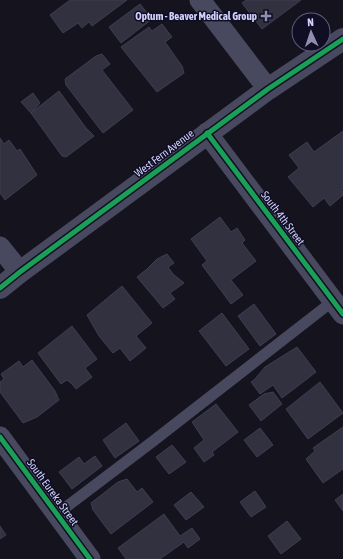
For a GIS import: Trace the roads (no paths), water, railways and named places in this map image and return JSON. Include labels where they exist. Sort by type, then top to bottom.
[{"type":"street","points":[[200,0],[268,89]]},
{"type":"street","name":"West Fern Avenue","points":[[0,288],[207,133],[268,89],[343,39]]},
{"type":"street","name":"South 4th Street","points":[[207,133],[338,308]]},
{"type":"street","points":[[0,247],[20,272]]},
{"type":"street","name":"South Eureka Street","points":[[0,437],[90,559]]},
{"type":"lane","points":[[57,514],[152,442],[338,308]]},
{"type":"place","name":"Optum - Beaver Medical Group","points":[[266,16]]}]
